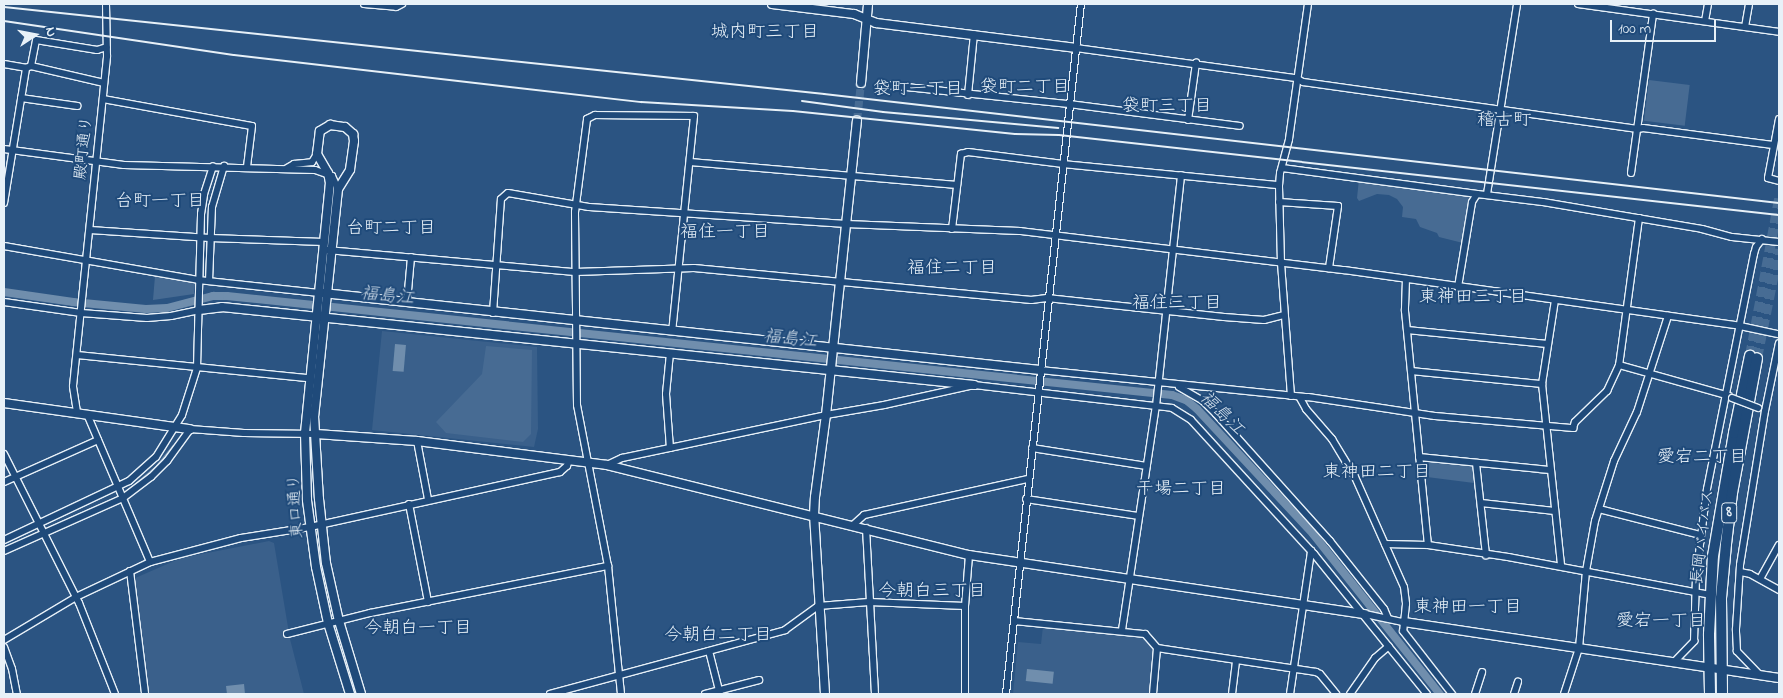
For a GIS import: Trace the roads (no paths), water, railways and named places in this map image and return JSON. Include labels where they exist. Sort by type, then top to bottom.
[{"type":"highway","name":"長岡バイパス","points":[[1710,694],[1710,594],[1714,556],[1724,490],[1754,357],[1732,493],[1724,564],[1721,598],[1722,694]]},
{"type":"street","name":"殿町通り","points":[[77,412],[73,386],[103,99],[107,47],[106,4]]},
{"type":"street","points":[[364,4],[399,6],[409,4]]},
{"type":"street","points":[[772,4],[854,14],[876,23],[1196,63],[1296,78],[1303,82],[1638,129],[1643,128],[1773,145]]},
{"type":"street","points":[[861,83],[868,4]]},
{"type":"street","points":[[1006,694],[1039,371],[1081,4]]},
{"type":"street","points":[[1291,396],[1281,263],[1279,186],[1289,139],[1296,78],[1308,4]]},
{"type":"street","points":[[1487,194],[1502,110],[1517,4]]},
{"type":"street","points":[[1578,4],[1779,32]]},
{"type":"street","points":[[1705,21],[1708,4]]},
{"type":"street","points":[[1745,27],[1749,4]]},
{"type":"street","points":[[1631,173],[1653,14]]},
{"type":"street","points":[[968,94],[974,34]]},
{"type":"street","points":[[4,204],[7,150],[36,40],[97,50],[107,47]]},
{"type":"street","points":[[1188,120],[1196,63]]},
{"type":"street","points":[[4,64],[29,67],[104,83]]},
{"type":"street","points":[[887,85],[1069,104],[1240,126]]},
{"type":"street","points":[[21,98],[77,106]]},
{"type":"street","points":[[103,99],[252,126],[247,167]]},
{"type":"street","points":[[621,694],[608,566],[587,462],[578,405],[575,212],[587,119],[595,115],[694,116],[672,331]]},
{"type":"street","points":[[1779,119],[1768,178],[1779,180]]},
{"type":"street","points":[[825,694],[818,606],[814,515],[857,121]]},
{"type":"street","points":[[286,168],[294,164],[312,162],[317,154],[319,135],[323,128],[330,125],[345,127],[353,134],[350,170],[338,189],[328,296],[321,315]]},
{"type":"street","points":[[7,150],[96,162],[286,168],[328,173]]},
{"type":"street","points":[[952,229],[961,154],[968,152],[1063,164],[1279,186]]},
{"type":"street","points":[[317,154],[338,189]]},
{"type":"street","points":[[690,162],[957,185]]},
{"type":"street","points":[[4,540],[118,488],[139,473],[156,457],[176,427],[189,398],[197,368],[199,238],[204,194],[214,166]]},
{"type":"street","points":[[209,281],[212,207],[224,166]]},
{"type":"street","points":[[1282,168],[1487,194],[1639,218],[1732,237],[1779,242]]},
{"type":"street","points":[[321,315],[318,295],[329,188],[328,173]]},
{"type":"street","points":[[1122,630],[1128,579],[1156,404],[1181,176]]},
{"type":"street","points":[[493,313],[501,199],[504,195],[515,194],[577,204],[846,224],[1020,231],[1055,237],[1329,268],[1740,326],[1779,334]]},
{"type":"street","points":[[1458,287],[1472,202],[1478,194]]},
{"type":"street","points":[[1279,202],[1338,206],[1329,268]]},
{"type":"street","points":[[4,246],[86,259],[199,283],[209,281],[318,295],[407,302],[577,323],[672,331],[1158,385],[1168,383],[1291,396],[1415,413],[1546,427],[1573,428],[1575,422],[1607,390],[1619,365],[1639,218]]},
{"type":"street","points":[[90,230],[323,246],[333,250],[575,272],[694,268],[1031,300],[1048,298],[1264,320],[1284,315]]},
{"type":"street","points":[[1675,661],[1694,641],[1695,592],[1700,535],[1729,397],[1740,326],[1756,247],[1762,239]]},
{"type":"street","points":[[407,302],[411,257]]},
{"type":"street","points":[[1406,279],[1404,301],[1428,545]]},
{"type":"street","points":[[1555,300],[1542,384],[1561,566]]},
{"type":"street","points":[[4,302],[81,312],[154,318],[199,308],[222,307],[321,315],[576,340],[670,353],[831,367],[974,385],[1038,390],[1156,404],[1172,408],[1185,414],[1311,551],[1427,694]]},
{"type":"street","name":"東口通り","points":[[321,315],[310,378],[305,433],[310,527],[328,622],[350,694]]},
{"type":"street","name":"東口通り","points":[[321,315],[314,416],[321,524],[326,563],[339,621],[360,694]]},
{"type":"street","points":[[1564,694],[1579,648],[1586,571],[1599,509],[1614,461],[1637,412],[1668,316]]},
{"type":"street","points":[[1407,330],[1547,344]]},
{"type":"street","points":[[1759,674],[1741,656],[1736,646],[1740,569],[1762,410],[1779,343]]},
{"type":"street","points":[[670,353],[666,394],[670,448]]},
{"type":"street","points":[[77,354],[197,368],[310,378]]},
{"type":"street","points":[[1619,365],[1650,372],[1729,397],[1762,410]]},
{"type":"street","points":[[1411,371],[1542,384]]},
{"type":"street","points":[[1168,383],[1191,393],[1216,414],[1330,541],[1384,609],[1385,618]]},
{"type":"street","points":[[606,466],[622,458],[826,415],[884,406],[974,385]]},
{"type":"street","points":[[1300,398],[1348,464],[1385,544],[1406,592],[1403,631],[1452,694]]},
{"type":"street","points":[[4,403],[190,429],[244,433],[305,433],[417,441],[587,462],[814,515],[969,555],[1303,604],[1404,622],[1779,678]]},
{"type":"street","points":[[87,414],[150,562]]},
{"type":"street","points":[[4,551],[123,498],[152,477],[190,429]]},
{"type":"street","points":[[4,482],[98,440]]},
{"type":"street","points":[[417,441],[428,499]]},
{"type":"street","points":[[1032,448],[1147,466]]},
{"type":"street","points":[[4,454],[42,534],[76,597],[115,694]]},
{"type":"street","points":[[1419,457],[1550,470]]},
{"type":"street","points":[[4,640],[76,597],[150,562],[212,545],[310,527],[428,499],[560,472],[567,466],[569,460]]},
{"type":"street","points":[[1476,463],[1486,555]]},
{"type":"street","points":[[854,525],[864,515],[1028,480]]},
{"type":"street","points":[[1026,499],[1138,516]]},
{"type":"street","points":[[1481,503],[1555,511]]},
{"type":"street","points":[[409,504],[428,602]]},
{"type":"street","points":[[1599,509],[1700,535]]},
{"type":"street","points":[[866,528],[875,694]]},
{"type":"street","points":[[1385,544],[1428,545],[1561,566],[1710,594]]},
{"type":"street","points":[[1760,580],[1779,545]]},
{"type":"street","points":[[1290,694],[1311,551]]},
{"type":"street","points":[[965,694],[965,606],[969,555]]},
{"type":"street","points":[[1724,564],[1740,569],[1779,590]]},
{"type":"street","points":[[287,634],[328,622],[608,566]]},
{"type":"street","points":[[130,571],[145,694]]},
{"type":"street","points":[[550,694],[785,630],[818,606],[869,602],[965,606]]},
{"type":"street","points":[[1014,620],[1122,630],[1145,634],[1158,648],[1294,668],[1320,674],[1336,694]]},
{"type":"street","points":[[1350,694],[1375,658],[1389,646]]},
{"type":"street","points":[[4,648],[12,669],[17,694]]},
{"type":"street","points":[[1153,694],[1158,648]]},
{"type":"street","points":[[709,651],[720,692]]},
{"type":"street","points":[[1232,694],[1236,660]]},
{"type":"street","points":[[1474,694],[1482,672]]},
{"type":"street","points":[[705,694],[720,692],[759,680]]},
{"type":"street","points":[[1514,694],[1518,682]]},
{"type":"waterway","name":"福島江","points":[[4,292],[73,302],[146,309],[167,308],[213,296],[227,296],[1172,395],[1186,400],[1197,409],[1313,534],[1440,694]]},
{"type":"waterway","points":[[137,483],[157,466],[173,446]]},
{"type":"tunnel","points":[[857,121],[861,83]]},
{"type":"tunnel","points":[[1750,356],[1779,199]]},
{"type":"tunnel","points":[[1757,358],[1779,249]]},
{"type":"railway","points":[[4,7],[824,94],[1779,203]]},
{"type":"railway","points":[[4,21],[234,55],[641,102],[793,111],[1015,134],[1059,135],[1779,215]]},
{"type":"railway","points":[[802,101],[883,112],[1058,128]]},
{"type":"district","name":"城内町三丁目","points":[[765,33]]},
{"type":"district","name":"袋町二丁目","points":[[1025,88]]},
{"type":"district","name":"袋町一丁目","points":[[918,90]]},
{"type":"district","name":"袋町三丁目","points":[[1167,107]]},
{"type":"district","name":"稽古町","points":[[1504,121]]},
{"type":"district","name":"台町一丁目","points":[[160,202]]},
{"type":"district","name":"台町二丁目","points":[[391,229]]},
{"type":"district","name":"福住一丁目","points":[[725,233]]},
{"type":"district","name":"福住二丁目","points":[[952,269]]},
{"type":"district","name":"東神田三丁目","points":[[1473,298]]},
{"type":"district","name":"福住三丁目","points":[[1177,304]]},
{"type":"district","name":"愛宕二丁目","points":[[1702,458]]},
{"type":"district","name":"東神田二丁目","points":[[1377,473]]},
{"type":"district","name":"干場二丁目","points":[[1181,490]]},
{"type":"district","name":"今朝白三丁目","points":[[932,592]]},
{"type":"district","name":"東神田一丁目","points":[[1468,608]]},
{"type":"district","name":"愛宕一丁目","points":[[1661,622]]},
{"type":"district","name":"今朝白一丁目","points":[[418,629]]},
{"type":"district","name":"今朝白二丁目","points":[[718,636]]}]
